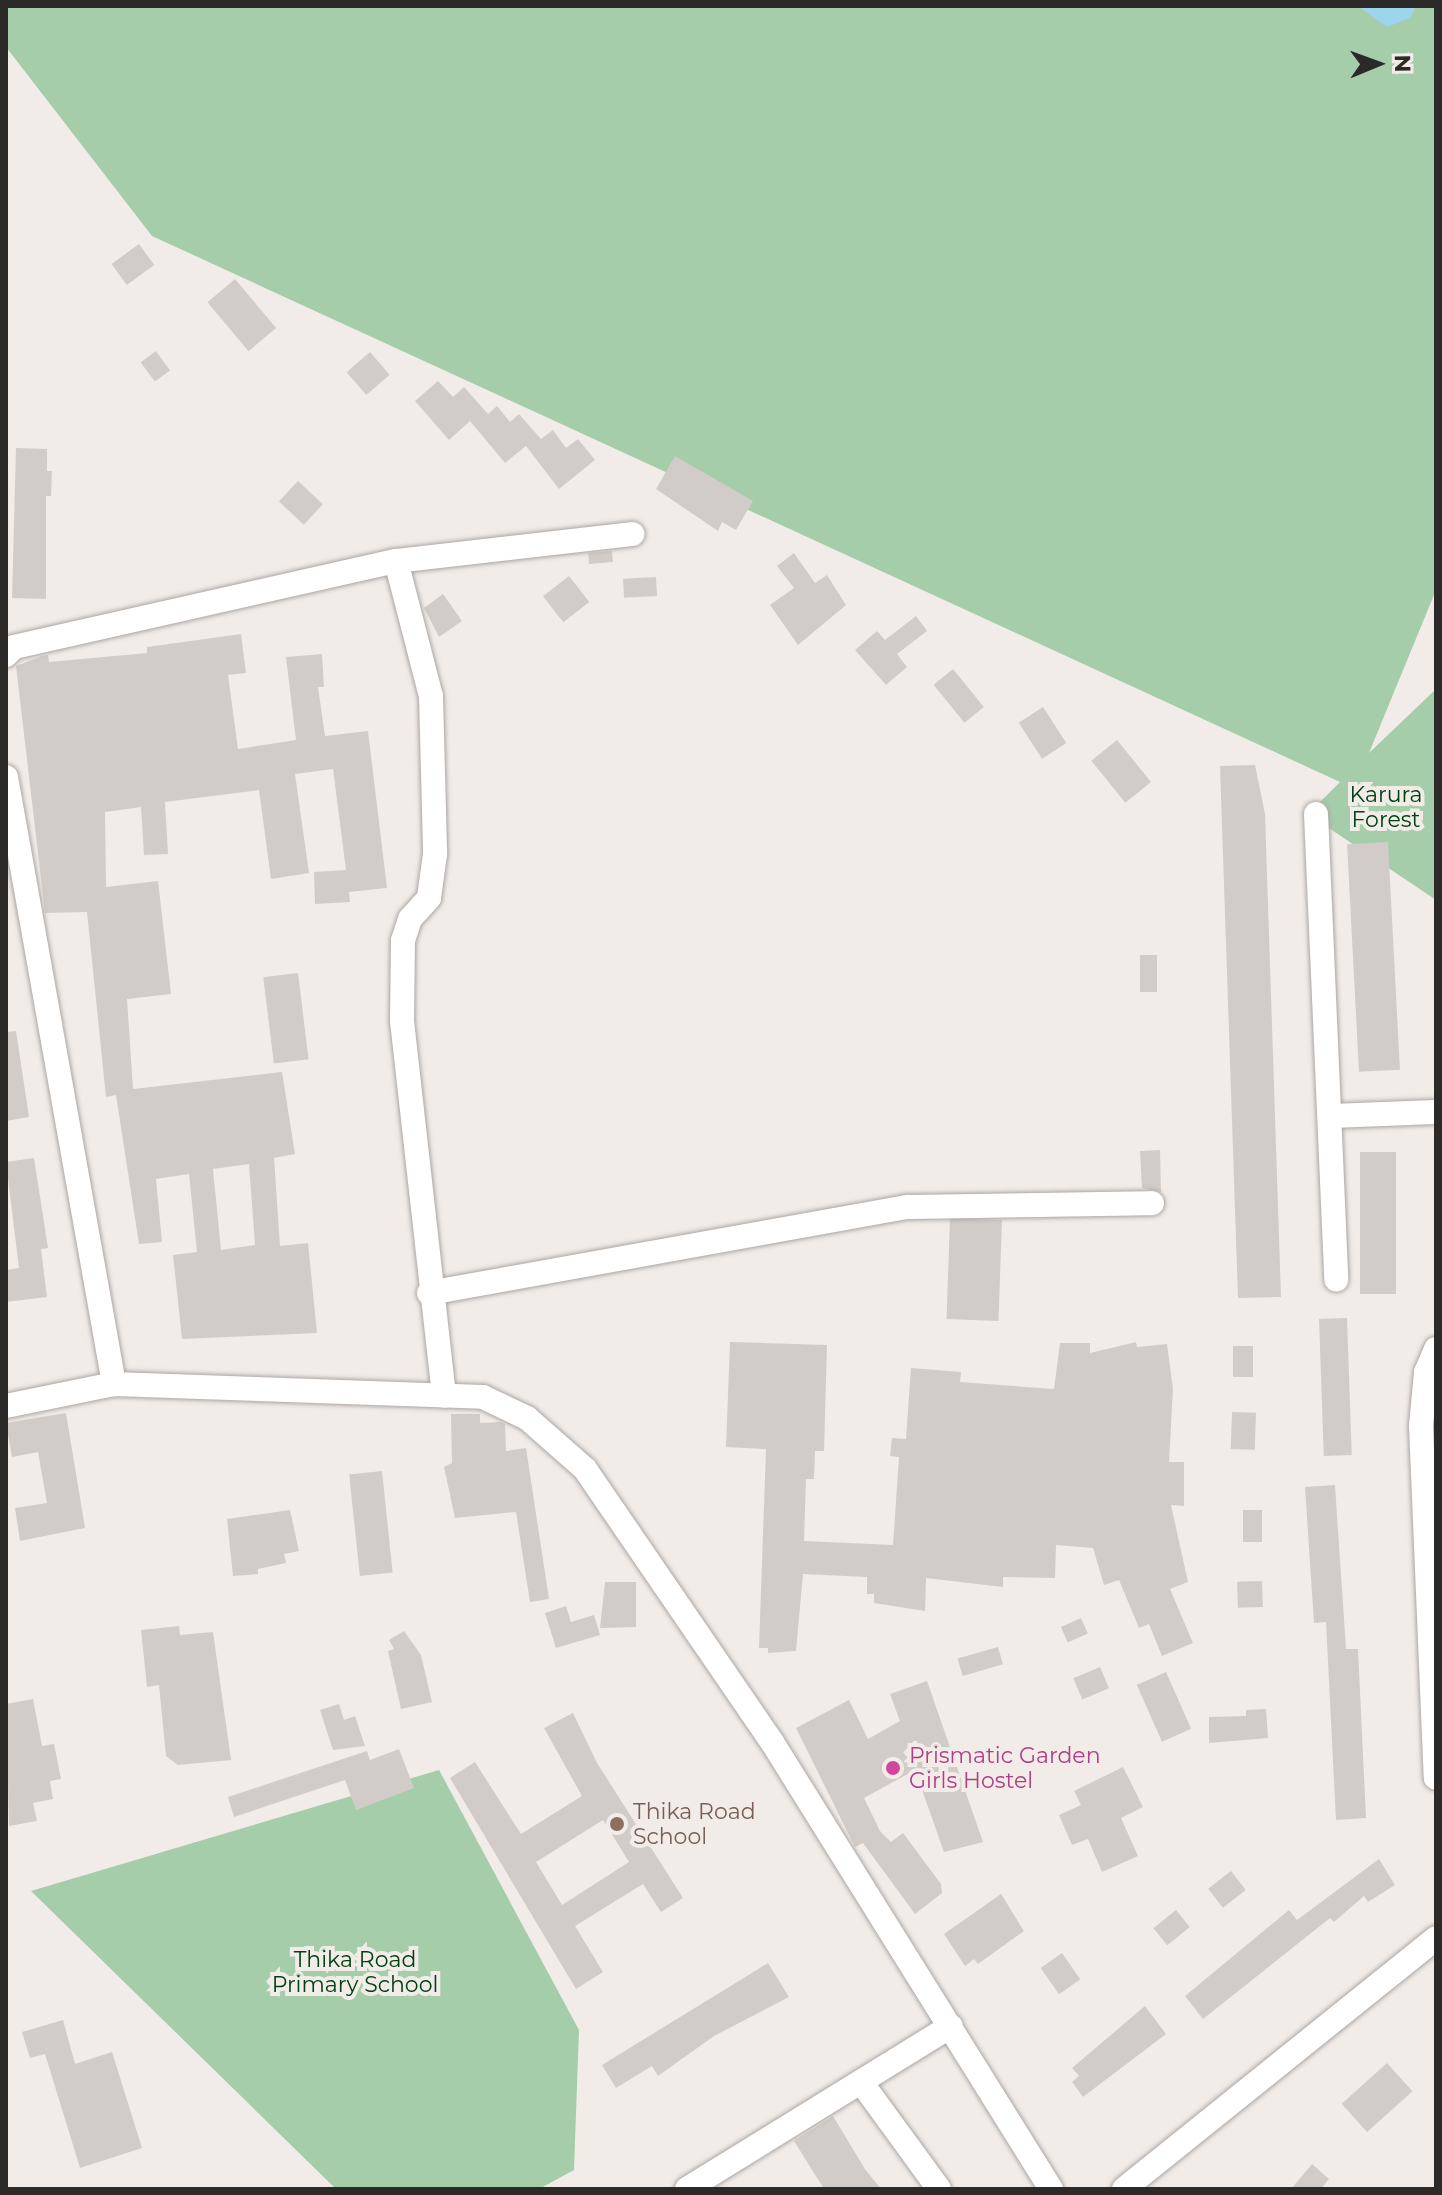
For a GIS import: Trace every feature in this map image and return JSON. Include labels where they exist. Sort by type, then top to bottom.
[{"type":"street","points":[[6,655],[14,647],[396,561],[632,534]]},
{"type":"street","points":[[396,561],[431,696],[435,854],[429,898],[410,919],[403,940],[402,1021],[429,1293],[444,1396]]},
{"type":"street","points":[[6,777],[114,1384]]},
{"type":"street","points":[[1316,814],[1336,1280]]},
{"type":"street","points":[[1331,1116],[1436,1112]]},
{"type":"street","points":[[429,1293],[907,1207],[1152,1203]]},
{"type":"street","points":[[1436,1349],[1426,1372],[1421,1426],[1436,1778]]},
{"type":"street","points":[[6,1406],[114,1384],[483,1397],[527,1418],[585,1469],[772,1742],[1051,2189]]},
{"type":"street","points":[[1124,2189],[1436,1938]]},
{"type":"street","points":[[687,2189],[951,2026]]},
{"type":"street","points":[[861,2082],[939,2189]]},
{"type":"green space","name":"Karura Forest","points":[[6,6],[1436,6],[1436,590],[1369,753],[1436,689],[1436,900],[1308,814],[1340,782],[152,236],[6,47]]},
{"type":"green space","name":"Thika Road Primary School","points":[[439,1770],[579,2030],[574,2170],[539,2189],[336,2189],[31,1891]]},
{"type":"water","points":[[1358,6],[1416,6],[1410,18],[1387,27]]},
{"type":"building","points":[[139,244],[154,265],[127,285],[111,264]]},
{"type":"building","points":[[235,279],[276,328],[249,351],[207,302]]},
{"type":"building","points":[[156,351],[170,370],[155,382],[141,362]]},
{"type":"building","points":[[370,352],[390,375],[366,395],[347,372]]},
{"type":"building","points":[[438,381],[453,397],[464,387],[488,414],[497,406],[510,422],[519,414],[541,439],[553,430],[566,448],[578,439],[595,460],[559,489],[526,446],[505,463],[470,421],[449,440],[415,401]]},
{"type":"building","points":[[16,448],[47,449],[47,471],[52,471],[51,496],[46,496],[46,599],[12,598]]},
{"type":"building","points":[[675,456],[753,501],[736,530],[722,522],[718,531],[656,489]]},
{"type":"building","points":[[298,481],[323,504],[304,525],[279,501]]},
{"type":"building","points":[[612,551],[613,562],[589,564],[588,553]]},
{"type":"building","points":[[794,553],[815,583],[827,575],[846,605],[798,645],[770,605],[794,588],[777,566]]},
{"type":"building","points":[[569,576],[589,602],[563,622],[543,596]]},
{"type":"building","points":[[656,577],[657,596],[624,598],[623,579]]},
{"type":"building","points":[[443,594],[462,621],[439,637],[424,608]]},
{"type":"building","points":[[916,616],[927,631],[897,654],[907,667],[886,685],[855,650],[877,631],[885,640]]},
{"type":"building","points":[[241,634],[246,673],[228,675],[238,749],[296,740],[286,657],[322,654],[324,687],[318,687],[325,736],[368,731],[387,888],[349,892],[350,902],[315,904],[314,872],[346,870],[333,769],[295,774],[309,873],[271,879],[259,790],[165,802],[168,854],[144,855],[141,807],[105,812],[106,887],[158,881],[171,994],[127,999],[133,1089],[282,1072],[295,1154],[274,1158],[280,1246],[308,1243],[317,1333],[182,1339],[173,1255],[197,1252],[189,1174],[156,1179],[162,1242],[139,1244],[116,1095],[106,1097],[87,912],[45,913],[16,666],[48,655],[49,662],[147,653],[147,647]],"holes":[[[249,1164],[255,1245],[221,1250],[213,1169]]]},
{"type":"building","points":[[953,669],[984,707],[964,723],[934,685]]},
{"type":"building","points":[[1043,707],[1066,743],[1042,759],[1019,723]]},
{"type":"building","points":[[1117,740],[1151,782],[1125,803],[1091,761]]},
{"type":"building","points":[[1255,765],[1265,814],[1281,1297],[1238,1298],[1220,766]]},
{"type":"building","points":[[1388,842],[1400,1070],[1359,1072],[1347,844]]},
{"type":"building","points":[[1140,955],[1157,955],[1157,992],[1140,992]]},
{"type":"building","points":[[298,973],[309,1059],[274,1064],[263,977]]},
{"type":"building","points":[[16,1031],[29,1117],[6,1121],[6,1032]]},
{"type":"building","points":[[1160,1150],[1161,1192],[1142,1188],[1140,1151]]},
{"type":"building","points":[[1360,1152],[1396,1152],[1396,1294],[1360,1294]]},
{"type":"building","points":[[34,1158],[48,1248],[41,1249],[47,1297],[6,1302],[6,1270],[19,1268],[6,1162]]},
{"type":"building","points":[[950,1218],[1002,1220],[998,1321],[947,1319]]},
{"type":"building","points":[[1347,1318],[1352,1455],[1324,1456],[1319,1319]]},
{"type":"building","points":[[730,1342],[827,1345],[824,1451],[815,1451],[814,1479],[806,1479],[804,1541],[893,1545],[899,1457],[890,1456],[892,1438],[906,1439],[911,1368],[961,1372],[960,1382],[1054,1389],[1060,1343],[1090,1343],[1090,1353],[1136,1342],[1137,1347],[1167,1344],[1173,1389],[1169,1462],[1184,1462],[1184,1506],[1171,1505],[1188,1582],[1170,1589],[1193,1643],[1162,1656],[1149,1624],[1139,1628],[1119,1580],[1104,1585],[1093,1548],[1056,1545],[1055,1578],[1003,1577],[1003,1587],[926,1578],[925,1611],[874,1603],[874,1594],[867,1594],[867,1577],[803,1574],[796,1651],[768,1653],[768,1648],[759,1648],[766,1449],[726,1447]]},
{"type":"building","points":[[1233,1346],[1253,1346],[1253,1377],[1233,1377]]},
{"type":"building","points":[[1232,1412],[1256,1413],[1255,1450],[1231,1449]]},
{"type":"building","points":[[66,1413],[85,1528],[20,1541],[15,1508],[47,1503],[38,1452],[12,1457],[6,1423]]},
{"type":"building","points":[[451,1414],[480,1414],[480,1423],[505,1424],[506,1451],[526,1448],[549,1599],[530,1602],[516,1512],[455,1518],[444,1467],[452,1463]]},
{"type":"building","points":[[382,1471],[393,1572],[360,1576],[349,1474]]},
{"type":"building","points":[[1335,1485],[1346,1649],[1358,1649],[1366,1818],[1336,1820],[1326,1622],[1314,1623],[1305,1487]]},
{"type":"building","points":[[290,1510],[299,1551],[284,1554],[286,1563],[258,1569],[258,1574],[233,1576],[227,1519]]},
{"type":"building","points":[[1243,1510],[1262,1510],[1262,1542],[1243,1542]]},
{"type":"building","points":[[1262,1581],[1263,1607],[1238,1608],[1237,1582]]},
{"type":"building","points":[[605,1582],[636,1582],[636,1627],[600,1628]]},
{"type":"building","points":[[566,1606],[571,1622],[594,1615],[600,1635],[556,1648],[545,1613]]},
{"type":"building","points":[[1081,1618],[1088,1634],[1068,1642],[1061,1627]]},
{"type":"building","points":[[179,1626],[180,1635],[213,1632],[231,1760],[178,1765],[166,1756],[159,1685],[147,1687],[141,1630]]},
{"type":"building","points":[[404,1631],[421,1655],[432,1702],[401,1709],[388,1651],[394,1649],[389,1640]]},
{"type":"building","points":[[998,1647],[1003,1664],[963,1676],[958,1659]]},
{"type":"building","points":[[1100,1667],[1109,1688],[1082,1700],[1073,1678]]},
{"type":"building","points":[[1166,1672],[1191,1729],[1162,1742],[1137,1685]]},
{"type":"building","points":[[927,1681],[983,1842],[944,1852],[915,1770],[864,1798],[880,1831],[891,1842],[903,1833],[941,1884],[942,1893],[915,1914],[863,1843],[855,1847],[796,1728],[849,1700],[868,1739],[900,1721],[890,1694]]},
{"type":"building","points":[[33,1699],[42,1746],[54,1744],[61,1779],[50,1781],[53,1799],[33,1803],[37,1821],[9,1826],[6,1704]]},
{"type":"building","points":[[339,1704],[344,1720],[355,1716],[365,1746],[333,1750],[320,1710]]},
{"type":"building","points":[[1266,1709],[1268,1738],[1209,1743],[1209,1717],[1246,1716],[1246,1710]]},
{"type":"building","points":[[573,1713],[597,1763],[683,1898],[661,1912],[643,1884],[575,1926],[603,1972],[576,1989],[450,1778],[475,1762],[521,1834],[582,1796],[544,1728]],"holes":[[[603,1820],[629,1862],[562,1905],[536,1862]]]},
{"type":"building","points":[[399,1749],[414,1788],[356,1810],[345,1780],[234,1817],[228,1797],[367,1751],[370,1760]]},
{"type":"building","points":[[1123,1767],[1143,1807],[1121,1818],[1138,1856],[1102,1872],[1088,1839],[1072,1845],[1059,1815],[1081,1805],[1074,1791]]},
{"type":"building","points":[[1379,1859],[1395,1885],[1368,1902],[1364,1896],[1334,1922],[1330,1918],[1203,2019],[1185,1996],[1289,1910],[1297,1920]]},
{"type":"building","points":[[1231,1871],[1246,1890],[1223,1908],[1208,1889]]},
{"type":"building","points":[[1001,1894],[1024,1931],[978,1964],[974,1959],[965,1966],[944,1934]]},
{"type":"building","points":[[1176,1910],[1190,1927],[1167,1945],[1153,1928]]},
{"type":"building","points":[[1062,1953],[1080,1979],[1059,1994],[1041,1968]]},
{"type":"building","points":[[768,1963],[789,1997],[714,2036],[658,2076],[652,2066],[616,2088],[602,2065]]},
{"type":"building","points":[[1145,2006],[1166,2034],[1083,2097],[1072,2082],[1079,2076],[1072,2068]]},
{"type":"building","points":[[63,2020],[75,2064],[112,2052],[142,2148],[80,2168],[45,2054],[30,2058],[22,2032]]},
{"type":"building","points":[[1387,2063],[1412,2091],[1367,2132],[1342,2104]]},
{"type":"building","points":[[833,2116],[881,2189],[824,2189],[794,2141]]},
{"type":"building","points":[[1312,2164],[1329,2179],[1321,2189],[1291,2189]]},
{"type":"place","name":"Prismatic Garden Girls Hostel","points":[[893,1768]]},
{"type":"place","name":"Thika Road School","points":[[617,1824]]}]
